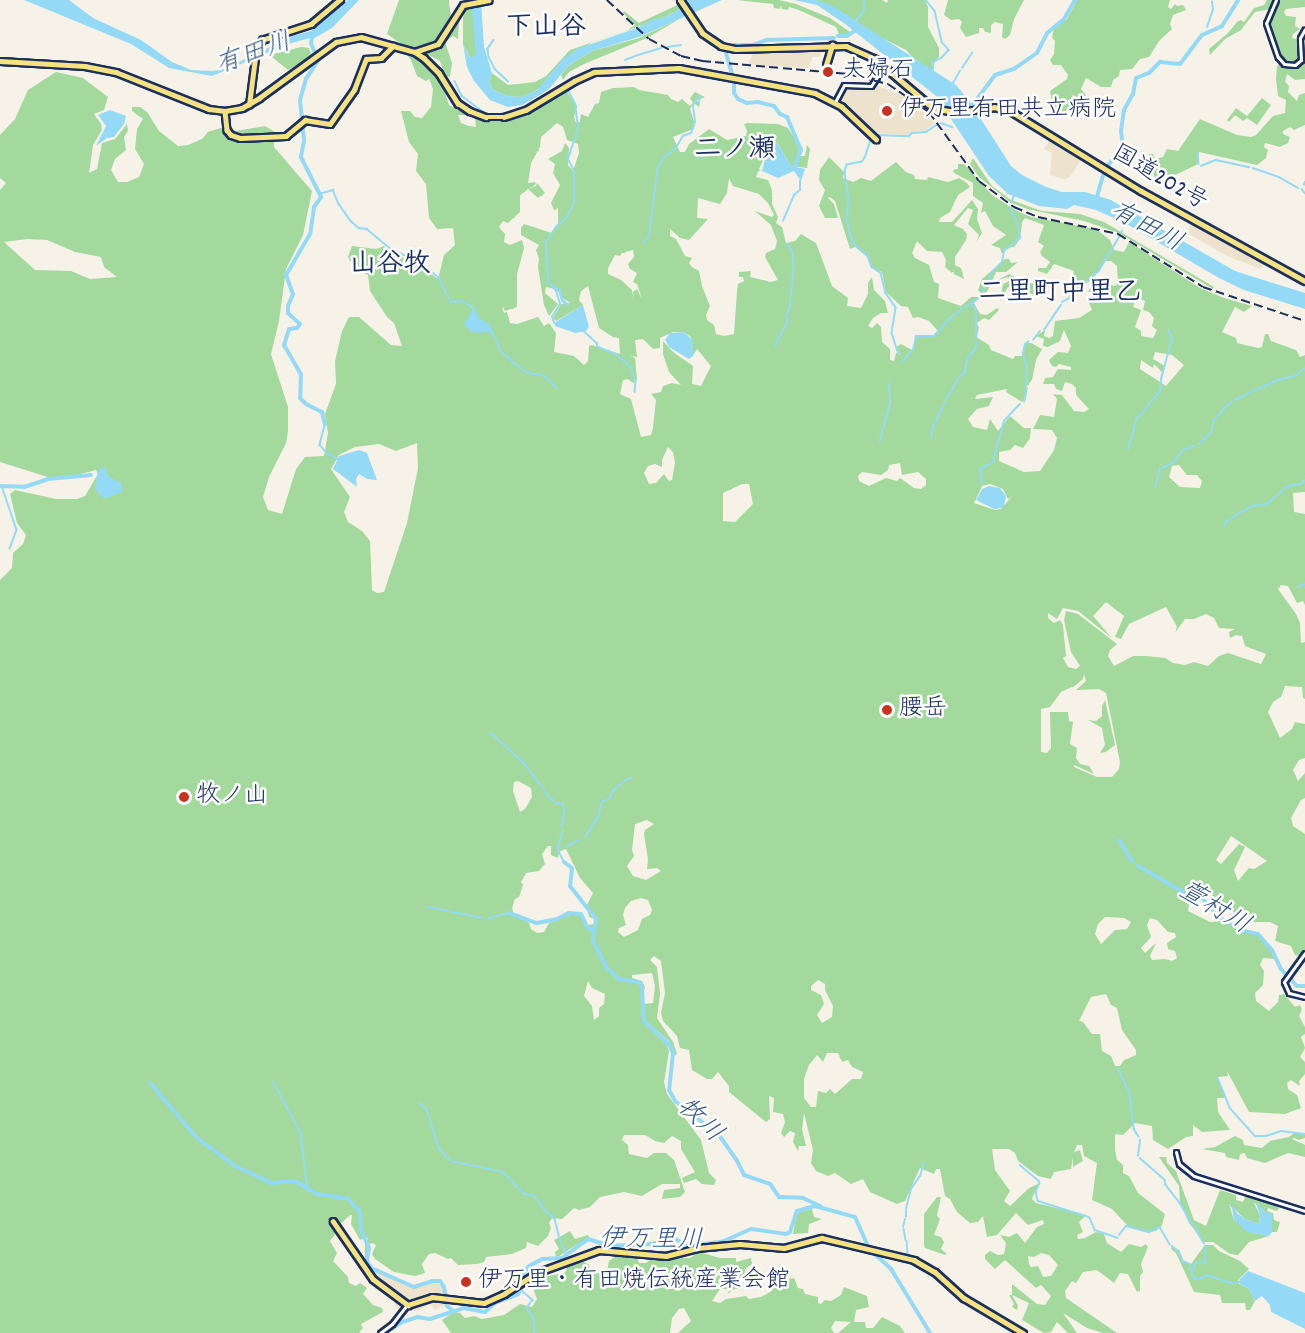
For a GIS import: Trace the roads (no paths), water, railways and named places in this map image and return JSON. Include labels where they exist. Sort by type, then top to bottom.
[{"type":"highway","name":"国道202号","points":[[681,1],[708,38],[729,48],[846,46],[865,52],[928,104],[944,111],[993,107],[1010,111],[1141,191],[1305,281]]},
{"type":"main road","points":[[249,105],[258,44],[266,37],[310,24],[340,0]]},
{"type":"main road","points":[[415,52],[438,44],[466,3],[487,1]]},
{"type":"main road","points":[[0,61],[85,66],[116,72],[209,109],[225,111],[249,105],[336,42],[351,38],[367,38],[415,52],[436,68],[458,103],[474,113],[492,118],[526,110],[588,74],[626,69],[701,70],[807,91],[835,102],[876,139]]},
{"type":"main road","points":[[826,65],[832,45]]},
{"type":"main road","points":[[225,111],[227,130],[231,135],[240,138],[286,136],[302,122],[330,124],[354,90],[366,59],[381,58],[393,46]]},
{"type":"main road","points":[[333,1221],[373,1279],[407,1305],[428,1298],[484,1303],[536,1273],[599,1250],[666,1256],[697,1248],[740,1244],[784,1248],[822,1238],[865,1250],[899,1255],[924,1265],[964,1298],[1023,1333]]},
{"type":"street","points":[[1276,0],[1266,23],[1278,57],[1284,64],[1290,66],[1301,60],[1300,38],[1305,29]]},
{"type":"street","points":[[835,102],[844,85],[871,86],[884,67]]},
{"type":"street","points":[[1305,954],[1287,974],[1284,982],[1286,989],[1293,994],[1305,997]]},
{"type":"street","points":[[1176,1152],[1179,1164],[1194,1176],[1305,1211]]},
{"type":"street","points":[[380,1333],[392,1324],[407,1305]]},
{"type":"water","name":"有田川","points":[[24,0],[69,0],[93,18],[141,40],[172,62],[191,70],[212,71],[224,69],[293,36],[311,31],[348,0],[359,0],[332,28],[311,40],[310,38],[292,43],[212,76],[169,68],[131,44]]},
{"type":"water","points":[[471,0],[481,0],[484,47],[492,73],[489,81],[492,89],[507,96],[522,97],[537,90],[563,59],[577,49],[637,28],[654,19],[663,18],[687,6],[688,0],[722,0],[639,37],[592,51],[568,66],[550,88],[540,95],[522,105],[508,107],[490,100],[474,81],[467,67],[463,44],[470,58],[476,54]]},
{"type":"water","name":"有田川","points":[[794,0],[816,0],[833,6],[956,85],[970,102],[1011,166],[1022,175],[1062,192],[1085,192],[1111,200],[1235,271],[1305,293],[1305,309],[1244,290],[1219,278],[1125,223],[1096,210],[1074,205],[1067,209],[1039,206],[1008,194],[989,176],[935,95],[845,24],[817,5]]},
{"type":"water","points":[[110,110],[126,116],[124,124],[114,137],[107,138],[96,146],[106,126],[98,115]]},
{"type":"water","points":[[764,142],[778,144],[791,166],[805,169],[801,181],[794,171],[778,178],[762,171],[766,155]]},
{"type":"water","points":[[583,305],[589,327],[586,331],[575,333],[555,326],[554,323]]},
{"type":"water","points":[[474,307],[479,318],[490,325],[494,335],[487,332],[473,333],[464,324]]},
{"type":"water","points":[[683,332],[692,339],[694,355],[689,359],[669,347],[665,340],[670,333]]},
{"type":"water","points":[[359,450],[367,453],[377,480],[367,479],[359,474],[356,479],[357,487],[333,469],[339,456]]},
{"type":"water","points":[[106,467],[107,475],[122,484],[122,492],[104,499],[95,489],[98,470]]},
{"type":"water","points":[[989,486],[1000,488],[1006,496],[1004,506],[1001,508],[994,509],[976,500],[982,489]]},
{"type":"water","points":[[1255,1201],[1265,1212],[1272,1214],[1272,1232],[1269,1236],[1247,1232],[1234,1220],[1232,1208],[1227,1204],[1234,1207],[1237,1213],[1245,1219],[1259,1224],[1260,1215]]},
{"type":"water","points":[[1248,1271],[1305,1293],[1305,1329],[1271,1312],[1270,1305],[1262,1296],[1255,1301],[1249,1289],[1240,1284],[1239,1280]]},
{"type":"waterway","points":[[856,22],[864,10],[864,0]]},
{"type":"waterway","points":[[926,0],[935,11],[942,42],[949,50],[942,58],[934,62],[933,72]]},
{"type":"waterway","points":[[971,107],[995,75],[1014,69],[1037,53],[1047,33],[1064,19],[1075,0]]},
{"type":"waterway","points":[[1106,168],[1123,147],[1121,131],[1124,110],[1133,94],[1136,78],[1149,73],[1160,62],[1180,64],[1202,35],[1222,26],[1238,0]]},
{"type":"waterway","points":[[1207,27],[1213,10],[1212,2]]},
{"type":"waterway","points":[[838,36],[847,36],[856,30]]},
{"type":"waterway","points":[[312,37],[311,43],[318,61],[306,79],[300,100],[304,141],[301,157],[321,197],[314,207],[310,234],[286,275],[293,294],[288,313],[300,324],[297,328],[289,329],[284,345],[301,374],[300,398],[306,404],[322,412],[325,425]]},
{"type":"waterway","points":[[732,45],[753,45],[767,40],[834,38]]},
{"type":"waterway","points":[[494,40],[488,49],[489,57],[495,69],[508,81]]},
{"type":"waterway","points":[[667,47],[681,45]]},
{"type":"waterway","points":[[635,56],[661,48]]},
{"type":"waterway","points":[[726,53],[732,74]]},
{"type":"waterway","points":[[962,68],[972,53]]},
{"type":"waterway","points":[[625,60],[633,57]]},
{"type":"waterway","points":[[953,83],[960,71]]},
{"type":"waterway","points":[[734,80],[734,93],[738,99],[747,103],[758,102],[774,106],[780,114],[787,117],[801,150],[794,168]]},
{"type":"waterway","points":[[455,81],[462,96],[487,114]]},
{"type":"waterway","points":[[554,323],[552,317],[560,304],[556,291],[548,282],[546,242],[556,227],[567,217],[574,203],[574,171],[568,159],[578,128],[575,104],[567,88]]},
{"type":"waterway","points":[[644,243],[649,235],[658,167],[664,157],[676,148],[683,136],[691,133],[695,122],[693,106],[695,101],[699,102],[700,96]]},
{"type":"waterway","points":[[490,114],[496,115]]},
{"type":"waterway","points":[[941,123],[952,127]]},
{"type":"waterway","points":[[877,135],[909,136],[912,133],[926,132],[938,124]]},
{"type":"waterway","points":[[871,140],[862,162],[847,165],[845,172],[849,201],[847,220],[853,243],[868,256],[872,267],[881,273],[886,293],[896,308],[892,333],[899,354]]},
{"type":"waterway","points":[[1198,152],[1199,164]]},
{"type":"waterway","points":[[1201,166],[1216,160],[1249,167]]},
{"type":"waterway","points":[[1253,168],[1279,177],[1298,188]]},
{"type":"waterway","points":[[1096,200],[1104,172]]},
{"type":"waterway","points":[[783,221],[794,195],[800,190],[800,181]]},
{"type":"waterway","points":[[1302,189],[1305,193]]},
{"type":"waterway","points":[[319,194],[333,190],[339,204],[359,228],[367,229],[390,248],[423,264],[439,278],[451,302],[462,301],[474,308]]},
{"type":"waterway","points":[[1011,203],[1014,196]]},
{"type":"waterway","points":[[901,363],[914,348],[916,336],[934,336],[950,318],[981,296],[992,272],[1002,262],[1004,251],[1020,238],[1017,222],[1010,208]]},
{"type":"waterway","name":"有田川","points":[[1062,302],[1074,296],[1078,288],[1098,272],[1119,237]]},
{"type":"waterway","points":[[788,244],[793,252],[794,268],[791,295]]},
{"type":"waterway","points":[[554,287],[559,290],[562,300],[567,304]]},
{"type":"waterway","points":[[774,347],[788,321],[786,316],[790,307],[790,298]]},
{"type":"waterway","points":[[973,304],[976,309],[977,338]]},
{"type":"waterway","points":[[1044,330],[1061,305]]},
{"type":"waterway","points":[[584,331],[597,343],[598,347],[616,354],[630,366],[636,381],[635,392]]},
{"type":"waterway","points":[[1033,340],[1040,331]]},
{"type":"waterway","points":[[1128,450],[1136,420],[1160,391],[1172,339],[1169,331]]},
{"type":"waterway","points":[[494,334],[501,351],[512,361],[526,372],[545,376],[556,387]]},
{"type":"waterway","points":[[947,398],[959,377],[965,372],[967,359],[975,350],[977,342]]},
{"type":"waterway","points":[[1027,368],[1023,354],[1025,344],[1028,342]]},
{"type":"waterway","points":[[1235,400],[1275,381],[1297,375],[1305,368]]},
{"type":"waterway","points":[[1027,370],[1027,385]]},
{"type":"waterway","points":[[879,443],[890,404],[889,383]]},
{"type":"waterway","points":[[1024,402],[1027,388]]},
{"type":"waterway","points":[[932,438],[931,432],[945,402]]},
{"type":"waterway","points":[[1199,444],[1211,433],[1214,420],[1231,402]]},
{"type":"waterway","points":[[982,484],[980,469],[993,462],[1004,421],[1020,404]]},
{"type":"waterway","points":[[325,425],[320,445],[337,459]]},
{"type":"waterway","points":[[1155,487],[1160,469],[1173,463],[1183,450],[1194,446]]},
{"type":"waterway","points":[[0,486],[24,487],[48,479],[91,475]]},
{"type":"waterway","points":[[1224,526],[1227,521],[1252,506],[1267,504],[1288,486],[1301,484],[1305,480]]},
{"type":"waterway","points":[[2,486],[17,530],[10,549]]},
{"type":"waterway","points":[[1298,587],[1305,584]]},
{"type":"waterway","points":[[491,733],[524,763],[556,803],[563,804],[565,811],[562,827]]},
{"type":"waterway","points":[[585,837],[598,817],[602,802],[610,798],[613,791],[627,779],[632,778]]},
{"type":"waterway","points":[[563,831],[558,849],[564,862]]},
{"type":"waterway","points":[[566,847],[579,840]]},
{"type":"waterway","name":"萱村川","points":[[1119,840],[1132,861]]},
{"type":"waterway","name":"牧川","points":[[564,862],[572,868],[570,886],[596,919],[593,941],[607,968],[619,979],[639,982],[642,986],[644,1021],[669,1044],[673,1053],[669,1090],[675,1101],[719,1135],[744,1175],[770,1184],[779,1197],[803,1198],[820,1206]]},
{"type":"waterway","name":"萱村川","points":[[1138,866],[1183,892],[1203,899],[1220,918],[1244,931],[1258,934],[1272,950],[1281,969],[1297,986],[1305,986]]},
{"type":"waterway","points":[[428,907],[482,918]]},
{"type":"waterway","points":[[489,918],[509,913]]},
{"type":"waterway","name":"牧川","points":[[509,913],[537,923],[557,919],[569,913],[581,914],[587,927],[594,931]]},
{"type":"waterway","points":[[1118,1068],[1130,1094],[1134,1129],[1139,1137]]},
{"type":"waterway","points":[[1218,1078],[1230,1108],[1255,1136],[1266,1136],[1281,1131],[1305,1134]]},
{"type":"waterway","points":[[273,1081],[301,1133],[308,1189]]},
{"type":"waterway","name":"伊万里川","points":[[151,1084],[197,1138],[235,1166],[271,1183],[295,1181],[317,1194],[348,1199],[360,1212],[361,1230],[369,1248],[367,1261],[371,1268],[414,1287],[440,1281],[444,1287],[447,1306],[452,1310]]},
{"type":"waterway","points":[[419,1103],[427,1109],[439,1148],[451,1161],[503,1172],[524,1194],[534,1195],[555,1219],[561,1243]]},
{"type":"waterway","points":[[1138,1156],[1140,1140]]},
{"type":"waterway","points":[[1140,1158],[1165,1180],[1204,1243]]},
{"type":"waterway","points":[[906,1209],[911,1189],[920,1176],[924,1163]]},
{"type":"waterway","points":[[1020,1165],[1039,1181]]},
{"type":"waterway","points":[[1040,1183],[1036,1192],[1038,1201],[1089,1217]]},
{"type":"waterway","name":"伊万里川","points":[[385,1333],[402,1322],[417,1317],[430,1319],[464,1308],[485,1312],[495,1303],[518,1294],[522,1287],[522,1275],[529,1266],[542,1259],[562,1258],[588,1239],[611,1246],[650,1244],[675,1239],[690,1246],[724,1241],[751,1229],[786,1234],[790,1232],[797,1211],[815,1206],[855,1217],[869,1249],[891,1269],[930,1333]]},
{"type":"waterway","points":[[906,1211],[906,1217]]},
{"type":"waterway","points":[[1090,1218],[1095,1230],[1118,1238]]},
{"type":"waterway","points":[[903,1227],[905,1219]]},
{"type":"waterway","points":[[1119,1235],[1126,1226],[1149,1232],[1160,1227],[1170,1244]]},
{"type":"waterway","points":[[904,1229],[906,1240]]},
{"type":"waterway","points":[[907,1241],[908,1253]]},
{"type":"waterway","points":[[563,1246],[567,1255]]},
{"type":"waterway","points":[[1172,1246],[1179,1251],[1183,1261],[1190,1264],[1194,1278],[1207,1275],[1232,1283],[1239,1282]]},
{"type":"waterway","points":[[1193,1270],[1196,1263],[1205,1263],[1205,1246]]},
{"type":"waterway","points":[[521,1290],[533,1300],[527,1308],[534,1319],[535,1333]]},
{"type":"railway","points":[[607,0],[649,39],[681,56],[702,61],[848,74],[888,84],[929,112],[979,181],[1014,207],[1038,217],[1118,234],[1203,287],[1305,321]]},
{"type":"place","name":"夫婦石","points":[[828,72]]},
{"type":"place","name":"伊万里有田共立病院","points":[[887,111]]},
{"type":"place","name":"腰岳","points":[[887,710]]},
{"type":"place","name":"牧ノ山","points":[[184,797]]},
{"type":"place","name":"伊万里・有田焼伝統産業会館","points":[[466,1282]]},
{"type":"district","name":"下山谷","points":[[546,29]]},
{"type":"district","name":"二ノ瀬","points":[[735,151]]},
{"type":"district","name":"山谷牧","points":[[390,266]]},
{"type":"district","name":"二里町中里乙","points":[[1060,294]]}]
